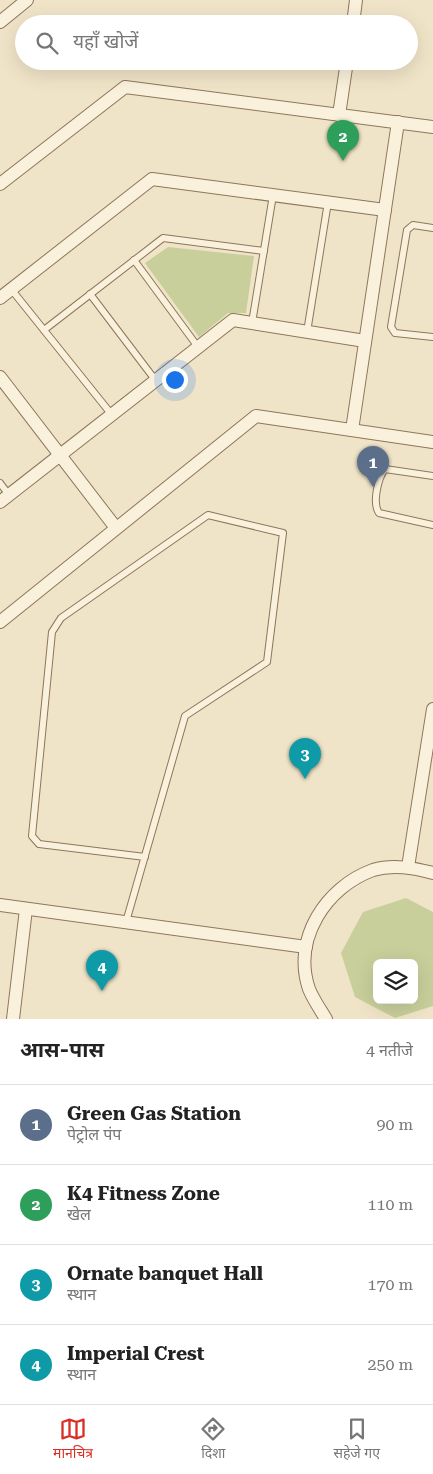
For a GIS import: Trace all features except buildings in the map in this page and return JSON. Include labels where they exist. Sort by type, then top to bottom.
[{"type":"street","points":[[0,22],[27,0]]},
{"type":"street","points":[[354,15],[356,0]]},
{"type":"street","points":[[339,115],[346,70]]},
{"type":"street","points":[[0,184],[125,87],[433,127]]},
{"type":"street","points":[[352,430],[398,122]]},
{"type":"street","points":[[0,298],[152,179],[385,210]]},
{"type":"street","points":[[5,498],[233,320],[365,341]]},
{"type":"street","points":[[0,377],[116,528]]},
{"type":"street","points":[[0,622],[256,416],[433,442]]},
{"type":"street","points":[[408,867],[433,709]]},
{"type":"street","points":[[326,1019],[309,989],[305,968],[306,947],[317,915],[339,888],[374,870],[408,867],[433,874]]},
{"type":"street","points":[[0,905],[306,947]]},
{"type":"street","points":[[13,1019],[26,909]]},
{"type":"lane","points":[[252,323],[273,195]]},
{"type":"lane","points":[[307,332],[328,202]]},
{"type":"lane","points":[[433,228],[413,225],[407,230],[391,327],[394,332],[433,337]]},
{"type":"lane","points":[[44,330],[163,238],[264,251]]},
{"type":"lane","points":[[134,260],[198,347]]},
{"type":"lane","points":[[11,289],[112,415]]},
{"type":"lane","points":[[90,294],[156,381]]},
{"type":"lane","points":[[433,476],[385,469],[380,476],[376,509],[379,513],[433,525]]},
{"type":"lane","points":[[0,483],[5,498]]},
{"type":"lane","points":[[126,922],[145,857],[185,716],[267,662],[283,533],[208,514],[61,618],[52,632],[32,836],[39,844],[145,857]]},
{"type":"green space","points":[[168,247],[254,256],[246,313],[228,313],[199,337],[145,263]]},
{"type":"green space","points":[[406,898],[433,912],[433,1006],[395,1018],[355,997],[341,953],[363,912]]},
{"type":"place","name":"K4 Fitness Zone","points":[[343,161]]},
{"type":"place","name":"Green Gas Station","points":[[373,487]]},
{"type":"place","name":"Ornate banquet Hall","points":[[305,779]]},
{"type":"place","name":"Imperial Crest","points":[[102,991]]}]
